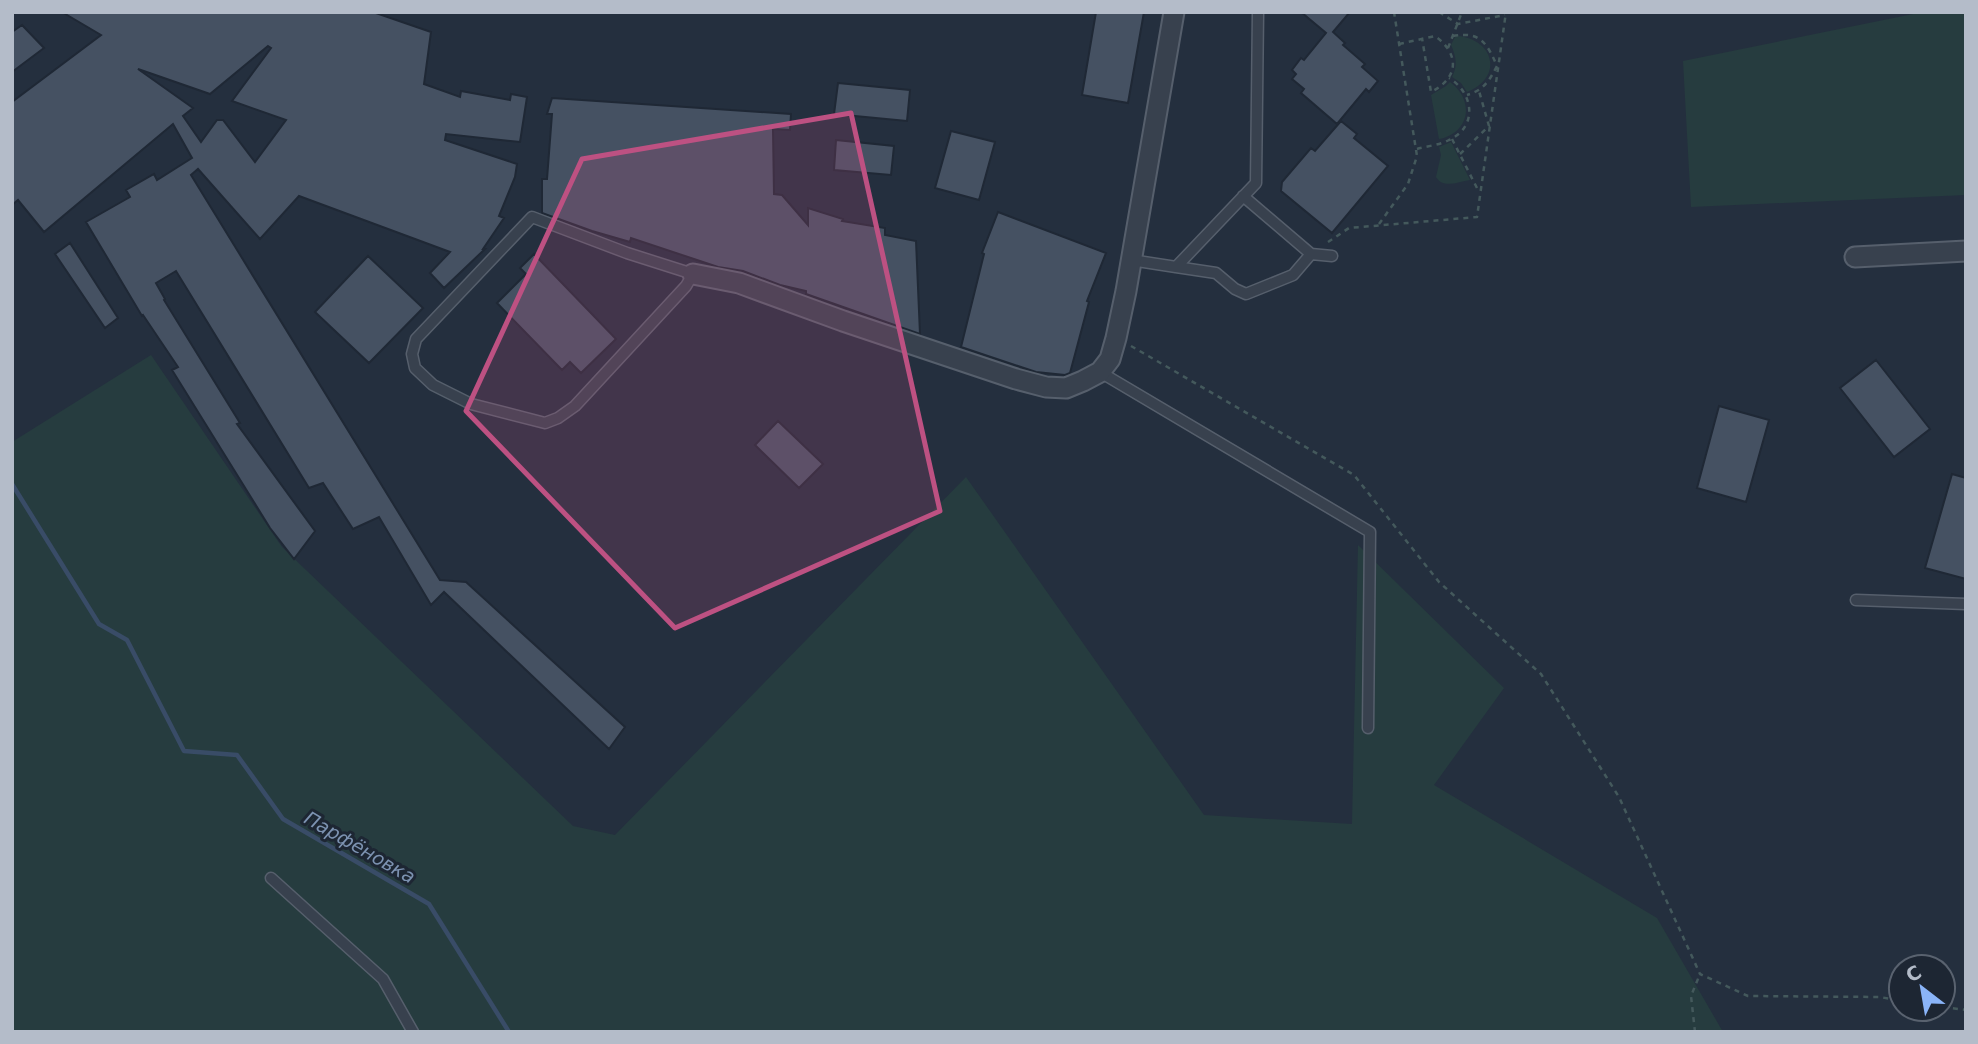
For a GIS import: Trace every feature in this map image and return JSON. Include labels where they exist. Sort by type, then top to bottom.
[{"type":"street","points":[[693,274],[739,283],[843,321],[1046,387],[1066,388],[1100,372],[1110,359],[1116,338],[1174,12]]},
{"type":"street","points":[[1855,257],[1966,251]]},
{"type":"lane","points":[[1176,267],[1256,183],[1258,12]]},
{"type":"lane","points":[[1243,196],[1311,254],[1332,256]]},
{"type":"lane","points":[[532,217],[627,253],[693,274],[686,286],[575,406],[545,423],[471,404],[433,385],[415,368],[412,354],[416,339],[532,217]]},
{"type":"lane","points":[[1131,260],[1216,274],[1246,294],[1293,275],[1311,254]]},
{"type":"lane","points":[[1100,372],[1370,532],[1368,728]]},
{"type":"lane","points":[[1856,600],[1966,604]]},
{"type":"lane","points":[[271,878],[383,979],[413,1032]]},
{"type":"path","points":[[1378,225],[1408,184],[1418,156],[1394,12]]},
{"type":"path","points":[[1311,254],[1349,228],[1477,217],[1506,14],[1458,24],[1439,12]]},
{"type":"path","points":[[1448,48],[1462,12]]},
{"type":"path","points":[[1453,36],[1470,35],[1478,38],[1490,49],[1497,66],[1489,82],[1479,91],[1467,95]]},
{"type":"path","points":[[1399,44],[1422,38],[1435,36],[1448,48],[1453,65],[1449,78],[1431,92],[1422,38]]},
{"type":"path","points":[[1416,149],[1452,138],[1465,126],[1470,105],[1467,95],[1460,85],[1449,78]]},
{"type":"path","points":[[1479,91],[1489,126]]},
{"type":"path","points":[[1460,154],[1489,126]]},
{"type":"path","points":[[1452,138],[1480,194]]},
{"type":"path","points":[[1116,338],[1354,475],[1439,582],[1541,674],[1619,797],[1700,974],[1748,996],[1887,998]]},
{"type":"path","points":[[1695,1032],[1691,996],[1700,974]]},
{"type":"highlighted area","points":[[851,113],[940,511],[675,628],[466,411],[582,159]]},
{"type":"green space","points":[[1923,12],[1966,12],[1966,195],[1691,207],[1683,61]]},
{"type":"green space","points":[[1460,36],[1481,45],[1490,61],[1486,78],[1467,92],[1461,83],[1452,77],[1456,61],[1451,45],[1455,37]]},
{"type":"green space","points":[[1450,82],[1463,98],[1466,115],[1457,130],[1439,139],[1431,95]]},
{"type":"green space","points":[[1451,142],[1470,180],[1447,184],[1436,177],[1441,155],[1439,147]]},
{"type":"green space","points":[[151,355],[282,547],[573,826],[615,835],[966,477],[1204,815],[1352,824],[1358,545],[1504,688],[1434,785],[1657,918],[1723,1032],[12,1032],[12,442]]},
{"type":"building","points":[[62,12],[373,12],[431,32],[424,84],[460,97],[461,91],[510,100],[511,94],[527,97],[520,142],[446,134],[445,140],[517,164],[515,177],[499,216],[504,218],[485,249],[444,288],[430,273],[450,252],[299,196],[260,239],[198,169],[191,175],[440,580],[466,582],[625,727],[609,749],[444,592],[431,605],[379,517],[353,529],[323,483],[309,488],[176,271],[156,283],[164,300],[240,423],[237,424],[315,531],[294,559],[270,528],[172,370],[178,367],[142,316],[86,222],[130,197],[126,190],[154,174],[157,180],[192,158],[173,124],[44,232],[18,200],[12,205],[12,102],[101,35]],"holes":[[[268,46],[271,48],[232,101],[286,120],[255,162],[223,120],[217,120],[201,142],[183,116],[193,108],[138,69],[210,94]]]},
{"type":"building","points":[[1096,12],[1144,12],[1128,103],[1082,95]]},
{"type":"building","points":[[1301,12],[1350,12],[1333,32],[1345,43],[1343,45],[1365,64],[1362,67],[1378,81],[1369,92],[1366,89],[1337,124],[1301,93],[1304,89],[1292,79],[1296,74],[1292,70],[1326,33]]},
{"type":"building","points":[[22,25],[44,48],[12,72],[12,32]]},
{"type":"building","points":[[838,83],[910,90],[907,121],[834,114]]},
{"type":"building","points":[[552,98],[791,114],[790,130],[773,129],[774,194],[782,195],[808,225],[808,208],[843,219],[842,221],[885,228],[885,235],[916,241],[920,334],[806,294],[806,291],[780,285],[743,271],[718,267],[631,238],[630,242],[592,231],[542,213],[542,179],[547,179],[552,114],[547,114]]},
{"type":"building","points":[[1341,121],[1357,134],[1354,138],[1388,166],[1332,233],[1281,191],[1282,182],[1311,148],[1315,151]]},
{"type":"building","points":[[951,131],[995,142],[979,200],[935,188]]},
{"type":"building","points":[[836,140],[894,146],[891,175],[834,170]]},
{"type":"building","points":[[998,212],[1106,253],[1087,301],[1089,302],[1070,373],[1065,375],[1036,372],[961,347],[984,254],[982,253]]},
{"type":"building","points":[[70,243],[118,318],[105,328],[55,254]]},
{"type":"building","points":[[534,254],[616,339],[581,373],[570,362],[562,370],[497,303],[526,274],[520,268]]},
{"type":"building","points":[[368,256],[423,308],[369,363],[315,312]]},
{"type":"building","points":[[1876,360],[1930,429],[1894,457],[1840,388]]},
{"type":"building","points":[[1719,406],[1769,420],[1746,502],[1697,488]]},
{"type":"building","points":[[778,421],[823,464],[799,488],[755,445]]},
{"type":"building","points":[[1952,474],[1966,478],[1966,579],[1925,568]]},
{"type":"waterway","name":"Парфёновка","points":[[12,484],[99,624],[127,640],[184,751],[237,755],[283,819],[429,904],[509,1032]]}]
